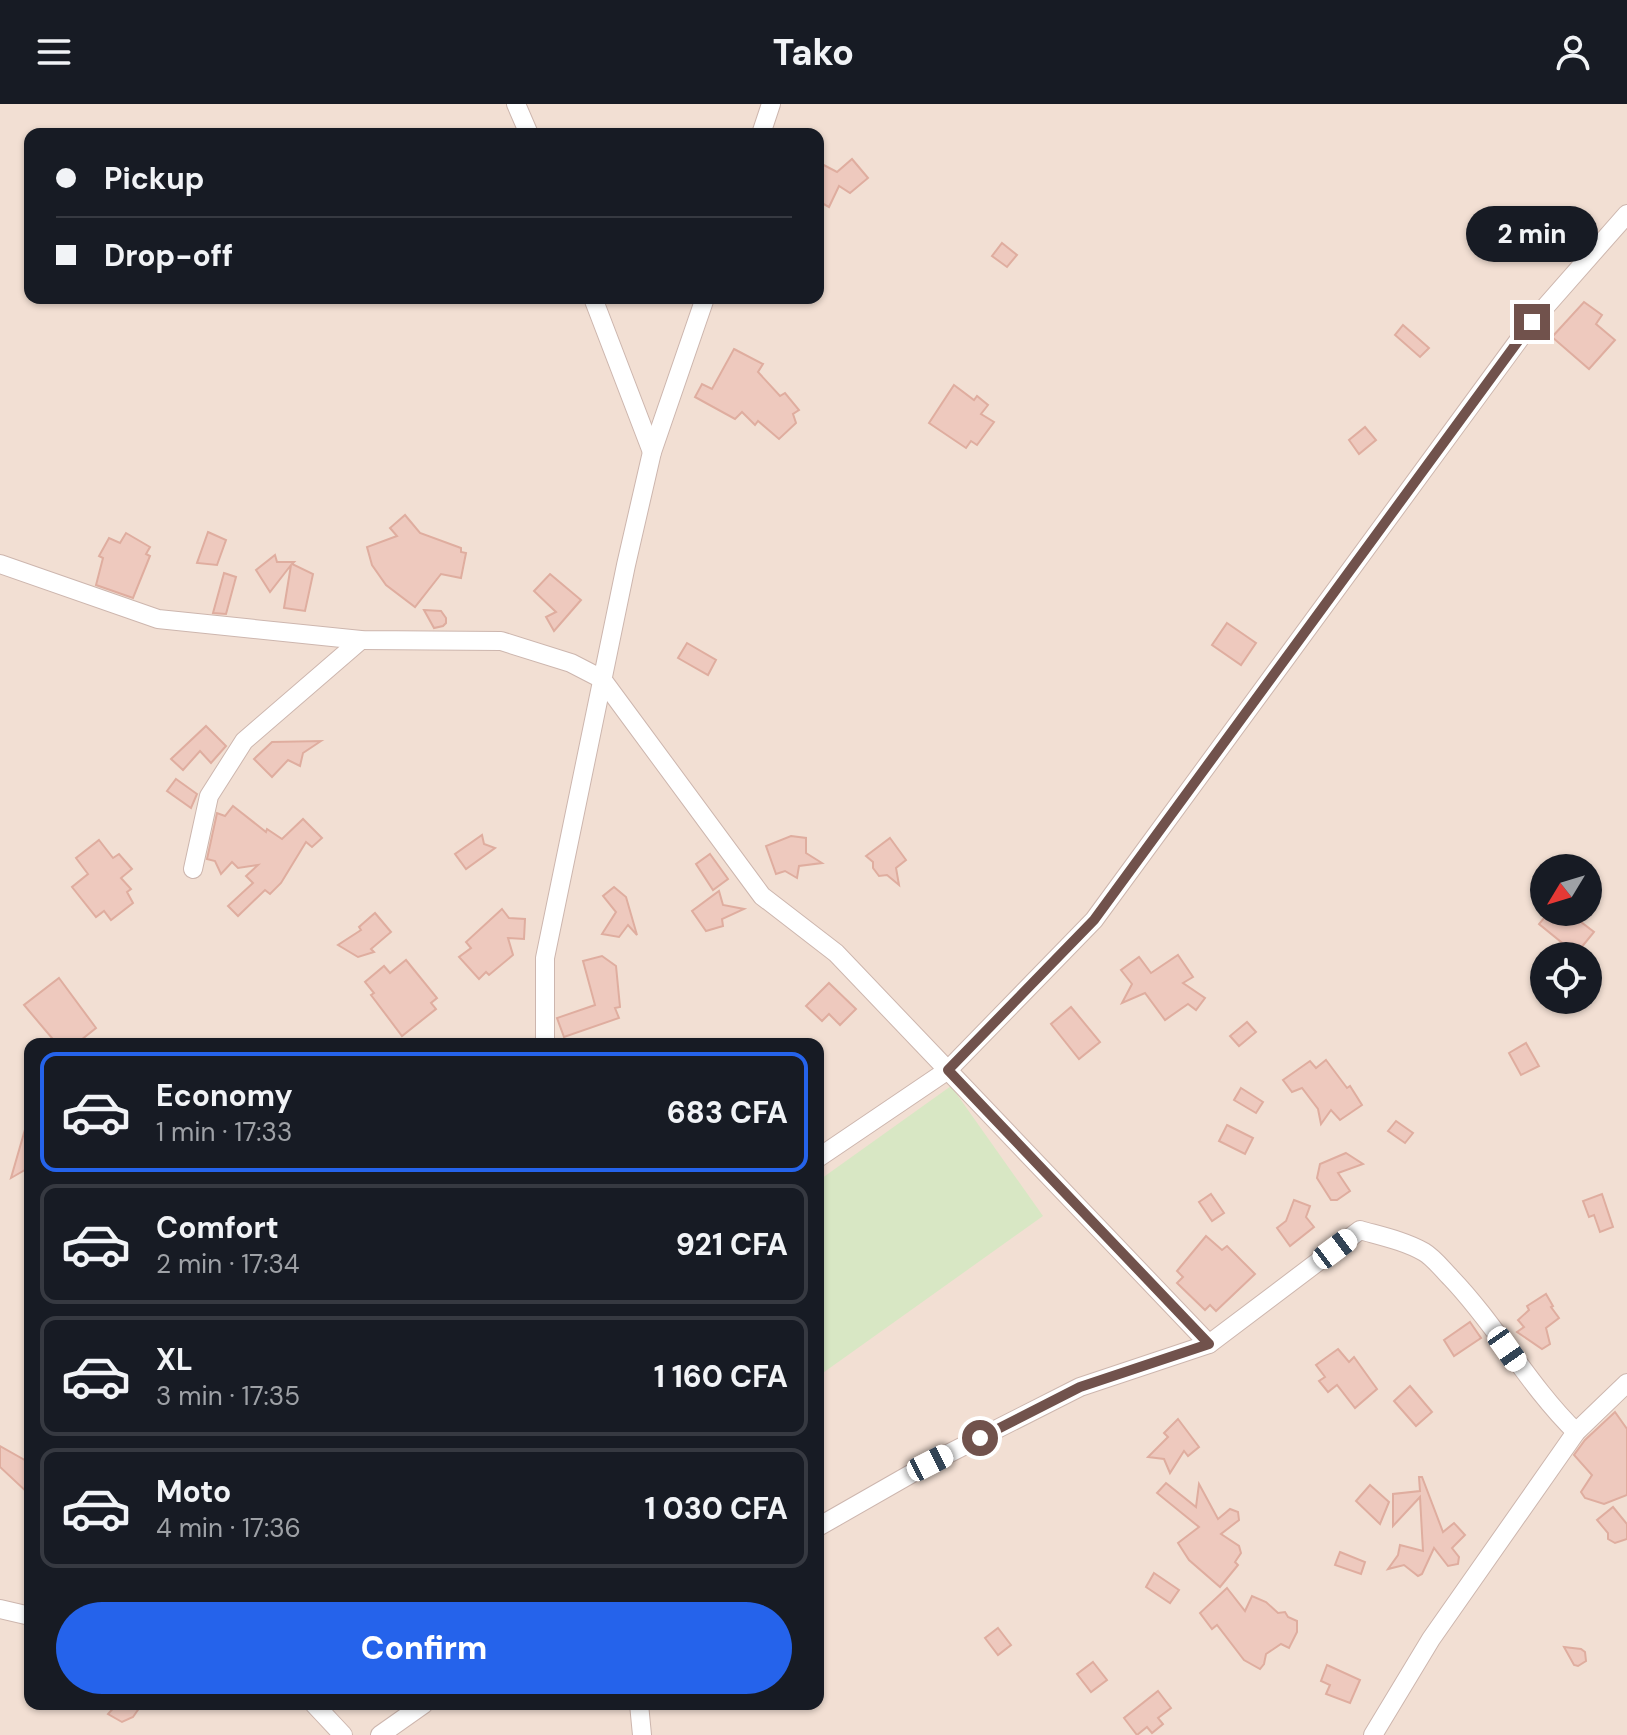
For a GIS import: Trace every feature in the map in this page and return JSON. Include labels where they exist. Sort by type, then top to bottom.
[{"type":"street","points":[[516,104],[526,128]]},
{"type":"street","points":[[763,128],[771,104]]},
{"type":"street","points":[[824,1154],[948,1070],[1094,920],[1532,322],[1627,214]]},
{"type":"street","points":[[595,304],[652,452]]},
{"type":"street","points":[[545,1038],[545,958],[602,679],[652,452],[703,304]]},
{"type":"street","points":[[0,564],[158,619],[361,640],[501,641],[571,663],[602,679],[762,896],[836,953],[1209,1344]]},
{"type":"street","points":[[193,869],[209,796],[244,741],[361,640]]},
{"type":"street","points":[[824,1524],[930,1463],[1080,1387],[1209,1344],[1360,1230],[1392,1238],[1427,1253],[1474,1302],[1524,1372],[1576,1432]]},
{"type":"street","points":[[1373,1735],[1431,1639],[1576,1432],[1627,1383]]},
{"type":"street","points":[[0,1609],[24,1615]]},
{"type":"street","points":[[320,1710],[343,1735]]},
{"type":"street","points":[[380,1735],[415,1710]]},
{"type":"street","points":[[640,1710],[642,1735]]},
{"type":"shaded area","points":[[0,104],[1627,104],[1627,1735],[0,1735]]},
{"type":"green space","points":[[951,1086],[1043,1216],[824,1372],[824,1177]]},
{"type":"building","points":[[852,159],[868,178],[850,193],[839,186],[829,207],[824,204],[824,165],[837,172]]},
{"type":"building","points":[[1002,243],[1017,255],[1007,267],[992,256]]},
{"type":"building","points":[[1584,302],[1602,315],[1596,324],[1615,340],[1589,369],[1552,337]]},
{"type":"building","points":[[1403,325],[1429,348],[1420,357],[1395,335]]},
{"type":"building","points":[[734,349],[763,364],[758,372],[780,396],[785,393],[799,410],[793,414],[796,423],[779,439],[758,421],[755,425],[742,412],[735,419],[695,397],[702,384],[712,389]]},
{"type":"building","points":[[954,385],[974,400],[977,396],[988,405],[981,414],[994,422],[977,445],[971,441],[966,448],[929,423]]},
{"type":"building","points":[[1365,427],[1376,440],[1359,454],[1349,440]]},
{"type":"building","points":[[405,515],[420,533],[461,548],[461,552],[466,553],[461,578],[441,574],[415,607],[386,585],[372,565],[367,547],[397,536],[390,528]]},
{"type":"building","points":[[208,532],[226,540],[217,565],[197,563]]},
{"type":"building","points":[[126,533],[150,547],[146,554],[150,556],[133,598],[96,585],[103,558],[99,556],[109,538],[120,543]]},
{"type":"building","points":[[275,555],[277,562],[294,562],[292,564],[313,574],[305,611],[284,608],[291,565],[270,592],[256,570]]},
{"type":"building","points":[[224,573],[236,577],[226,614],[213,613]]},
{"type":"building","points":[[550,574],[581,600],[554,631],[546,617],[556,612],[534,591]]},
{"type":"building","points":[[424,610],[441,611],[446,623],[434,628]]},
{"type":"building","points":[[1227,623],[1256,643],[1241,665],[1212,645]]},
{"type":"building","points":[[687,643],[716,660],[708,675],[678,658]]},
{"type":"building","points":[[206,726],[226,746],[211,763],[200,751],[183,770],[171,759]]},
{"type":"building","points":[[321,741],[303,753],[300,766],[288,760],[272,777],[254,759],[272,742]]},
{"type":"building","points":[[176,779],[197,794],[191,808],[167,791]]},
{"type":"building","points":[[233,806],[266,832],[267,829],[282,839],[303,819],[322,838],[312,847],[306,842],[281,883],[270,894],[265,890],[238,916],[228,906],[253,883],[246,876],[258,865],[238,868],[232,862],[221,874],[215,861],[207,859],[217,813],[225,816]]},
{"type":"building","points":[[482,835],[484,844],[495,848],[466,869],[455,854]]},
{"type":"building","points":[[791,836],[806,838],[806,853],[822,863],[799,866],[797,878],[785,871],[776,874],[766,846]]},
{"type":"building","points":[[890,838],[906,860],[896,868],[899,885],[887,875],[879,876],[873,862],[866,856]]},
{"type":"building","points":[[99,840],[113,858],[119,854],[132,869],[121,878],[131,889],[127,892],[133,903],[111,920],[104,911],[96,917],[72,887],[88,874],[76,858]]},
{"type":"building","points":[[710,854],[728,879],[713,890],[696,864]]},
{"type":"building","points":[[614,887],[626,897],[637,935],[628,925],[619,937],[602,934],[616,912],[603,896]]},
{"type":"building","points":[[719,891],[723,905],[744,909],[722,919],[723,926],[706,931],[692,911]]},
{"type":"building","points":[[502,909],[509,918],[525,919],[524,939],[508,938],[513,955],[489,975],[486,972],[479,979],[459,957],[471,948],[466,942]]},
{"type":"building","points":[[375,913],[391,932],[371,949],[374,952],[358,957],[338,945],[361,930],[359,927]]},
{"type":"building","points":[[1541,926],[1586,926],[1594,932],[1586,942],[1561,942]]},
{"type":"building","points":[[1178,955],[1193,977],[1183,983],[1205,998],[1196,1010],[1188,1004],[1165,1020],[1145,993],[1122,1003],[1132,984],[1121,970],[1139,957],[1151,973]]},
{"type":"building","points":[[602,956],[616,966],[620,1007],[615,1008],[619,1018],[564,1037],[557,1018],[595,1005],[583,961]]},
{"type":"building","points":[[406,960],[437,998],[431,1003],[436,1009],[402,1036],[365,982],[384,966],[390,973]]},
{"type":"building","points":[[59,978],[96,1028],[84,1038],[52,1038],[24,1005]]},
{"type":"building","points":[[829,983],[856,1009],[840,1025],[829,1014],[822,1021],[806,1006]]},
{"type":"building","points":[[1071,1007],[1100,1042],[1079,1059],[1051,1024]]},
{"type":"building","points":[[1247,1022],[1256,1032],[1239,1046],[1230,1036]]},
{"type":"building","points":[[1526,1043],[1539,1066],[1521,1075],[1509,1053]]},
{"type":"building","points":[[1326,1060],[1347,1088],[1350,1086],[1362,1105],[1340,1120],[1331,1110],[1321,1124],[1318,1109],[1302,1088],[1292,1092],[1283,1080],[1310,1061],[1316,1068]]},
{"type":"building","points":[[1241,1088],[1263,1102],[1256,1113],[1234,1100]]},
{"type":"building","points":[[1396,1121],[1413,1133],[1405,1143],[1388,1131]]},
{"type":"building","points":[[1227,1125],[1253,1138],[1245,1154],[1219,1141]]},
{"type":"building","points":[[24,1133],[24,1170],[11,1178]]},
{"type":"building","points":[[1346,1153],[1363,1164],[1338,1173],[1350,1191],[1337,1200],[1331,1200],[1317,1178],[1320,1164]]},
{"type":"building","points":[[1211,1194],[1224,1213],[1212,1221],[1199,1202]]},
{"type":"building","points":[[1602,1194],[1613,1227],[1600,1232],[1594,1215],[1589,1217],[1583,1201]]},
{"type":"building","points":[[1294,1200],[1310,1206],[1306,1217],[1314,1227],[1290,1246],[1277,1228],[1286,1221]]},
{"type":"building","points":[[1206,1236],[1222,1250],[1227,1246],[1255,1274],[1216,1311],[1210,1305],[1205,1310],[1177,1283],[1183,1277],[1177,1271]]},
{"type":"building","points":[[1546,1294],[1559,1318],[1546,1328],[1550,1344],[1542,1349],[1517,1332],[1524,1327],[1518,1320],[1529,1310],[1527,1306]]},
{"type":"building","points":[[1470,1322],[1481,1338],[1454,1356],[1444,1340]]},
{"type":"building","points":[[1338,1349],[1349,1362],[1354,1357],[1377,1389],[1355,1408],[1337,1385],[1328,1392],[1319,1381],[1325,1377],[1316,1365]]},
{"type":"building","points":[[1410,1386],[1432,1412],[1416,1426],[1394,1401]]},
{"type":"building","points":[[1615,1412],[1627,1429],[1627,1495],[1604,1504],[1585,1498],[1581,1492],[1592,1475],[1574,1455]]},
{"type":"building","points":[[1178,1419],[1199,1447],[1188,1456],[1184,1451],[1170,1473],[1164,1459],[1148,1457],[1168,1437],[1164,1433]]},
{"type":"building","points":[[0,1446],[24,1460],[24,1489],[0,1467]]},
{"type":"building","points":[[1419,1477],[1422,1477],[1443,1532],[1454,1523],[1465,1535],[1452,1548],[1459,1557],[1458,1564],[1448,1566],[1434,1548],[1422,1574],[1418,1576],[1404,1565],[1388,1569],[1398,1555],[1400,1545],[1423,1551],[1420,1497],[1393,1526],[1393,1494],[1420,1491]]},
{"type":"building","points":[[1166,1483],[1196,1507],[1199,1484],[1218,1519],[1230,1509],[1238,1512],[1239,1520],[1221,1534],[1239,1546],[1241,1553],[1235,1562],[1238,1565],[1220,1587],[1189,1560],[1178,1543],[1199,1527],[1157,1493]]},
{"type":"building","points":[[1370,1485],[1389,1502],[1380,1524],[1356,1501]]},
{"type":"building","points":[[1613,1507],[1627,1524],[1627,1539],[1615,1543],[1608,1539],[1608,1533],[1597,1520]]},
{"type":"building","points":[[1340,1552],[1365,1562],[1361,1574],[1335,1565]]},
{"type":"building","points":[[1154,1573],[1179,1590],[1170,1603],[1146,1587]]},
{"type":"building","points":[[1227,1588],[1245,1611],[1252,1596],[1297,1621],[1297,1632],[1289,1648],[1281,1644],[1266,1654],[1260,1669],[1244,1660],[1217,1625],[1212,1629],[1200,1613]]},
{"type":"building","points":[[998,1628],[1011,1645],[998,1655],[985,1638]]},
{"type":"building","points":[[1564,1647],[1581,1649],[1585,1652],[1586,1661],[1574,1665]]},
{"type":"building","points":[[1093,1662],[1107,1680],[1091,1692],[1077,1674]]},
{"type":"building","points":[[1327,1665],[1360,1680],[1350,1703],[1326,1694],[1330,1685],[1321,1681]]},
{"type":"building","points":[[1158,1691],[1171,1708],[1158,1718],[1163,1724],[1152,1733],[1147,1727],[1137,1735],[1124,1718]]},
{"type":"building","points":[[112,1710],[138,1710],[133,1717],[122,1722],[108,1714]]},
{"type":"route","points":[[980,1438],[1080,1387],[1209,1344],[948,1070],[1094,920],[1532,322]]}]
